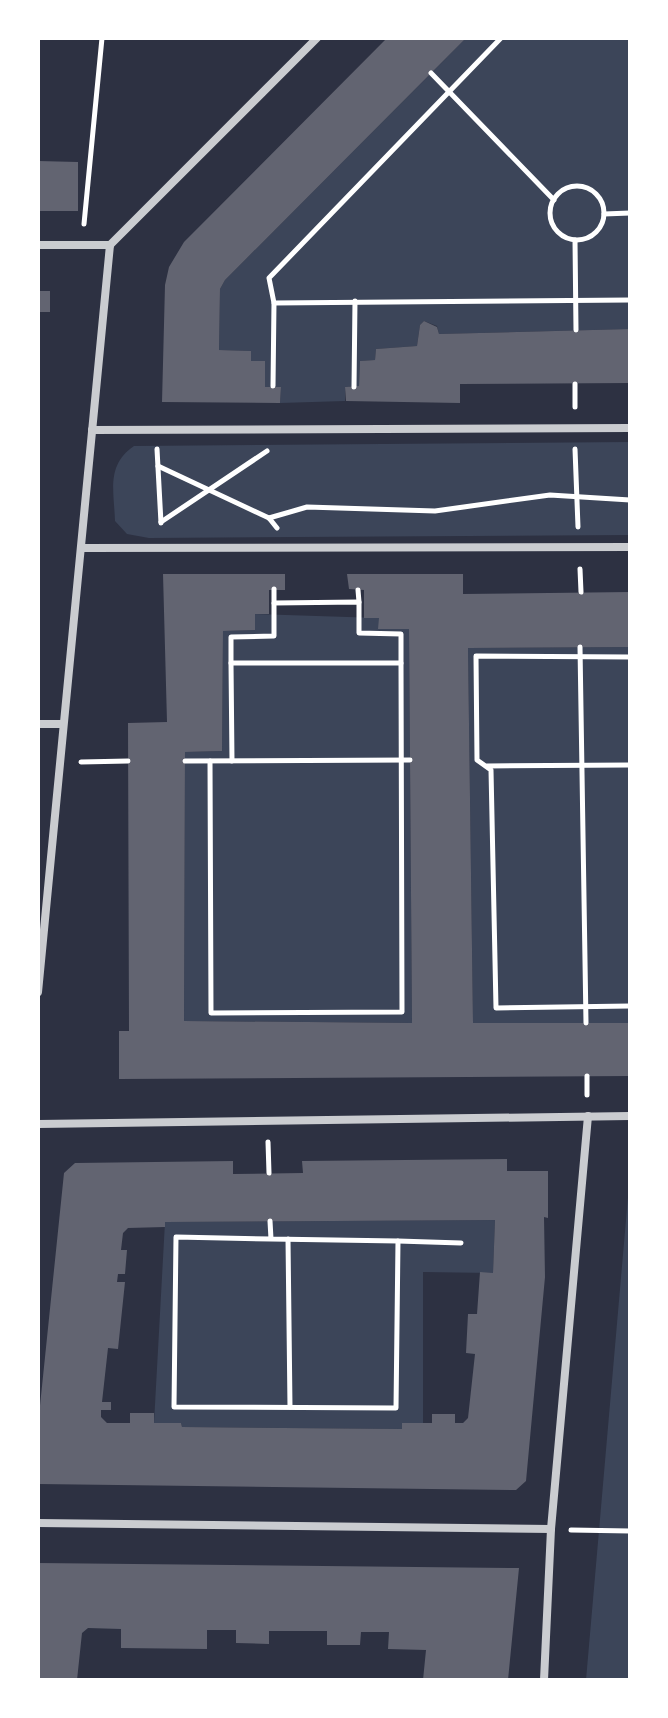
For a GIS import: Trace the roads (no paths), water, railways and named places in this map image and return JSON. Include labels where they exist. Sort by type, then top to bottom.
[{"type":"street","points":[[38,992],[110,245],[317,38]]},
{"type":"street","points":[[38,245],[110,245]]},
{"type":"street","points":[[92,430],[630,428]]},
{"type":"street","points":[[81,548],[630,547]]},
{"type":"street","points":[[38,724],[63,724]]},
{"type":"street","points":[[544,1680],[551,1529],[588,1116]]},
{"type":"street","points":[[38,1124],[630,1116]]},
{"type":"street","points":[[38,1523],[551,1529]]}]
